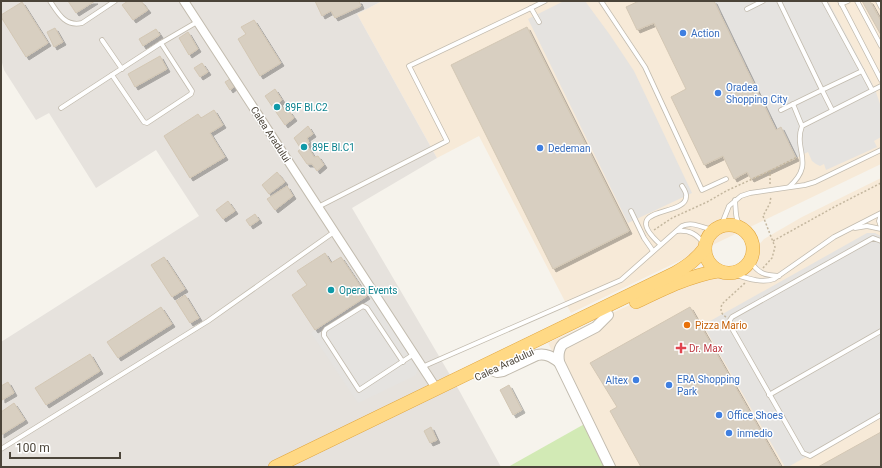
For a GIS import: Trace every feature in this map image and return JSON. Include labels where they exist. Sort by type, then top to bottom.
[{"type":"highway","points":[[717,228],[727,225],[734,226],[741,228],[749,235],[752,241],[753,254],[750,261]]},
{"type":"highway","name":"Calea Aradului","points":[[274,467],[675,273],[697,258],[705,246],[707,239],[717,228]]},
{"type":"highway","points":[[705,246],[705,255],[708,262],[713,267],[724,272]]},
{"type":"highway","name":"Calea Aradului","points":[[293,467],[492,370],[679,282],[703,274],[741,270],[750,261]]},
{"type":"street","name":"Calea Aradului","points":[[184,1],[436,388]]},
{"type":"street","points":[[558,362],[560,346],[596,327],[608,315]]},
{"type":"street","points":[[492,370],[497,372],[503,371],[537,355],[542,354],[552,357],[558,362],[610,467]]},
{"type":"lane","points":[[50,1],[64,20],[70,24],[76,24],[82,23],[115,1]]},
{"type":"lane","points":[[318,207],[447,141],[409,66],[545,1]]},
{"type":"lane","points":[[601,1],[645,68],[702,190],[726,179]]},
{"type":"lane","points":[[747,9],[764,1]]},
{"type":"lane","points":[[778,1],[832,110]]},
{"type":"lane","points":[[824,1],[872,90]]},
{"type":"lane","points":[[848,1],[840,3],[881,80]]},
{"type":"lane","points":[[857,1],[881,46]]},
{"type":"lane","points":[[878,1],[881,7]]},
{"type":"lane","points":[[531,8],[538,22]]},
{"type":"lane","points":[[61,108],[197,22]]},
{"type":"lane","points":[[102,40],[122,69]]},
{"type":"lane","points":[[112,75],[144,122],[147,123],[191,94],[192,91],[160,44]]},
{"type":"lane","points":[[876,70],[881,68]]},
{"type":"lane","points":[[781,110],[862,71]]},
{"type":"lane","points":[[789,187],[800,176],[803,170],[804,163],[799,134],[802,126],[881,86]]},
{"type":"lane","points":[[793,104],[802,126]]},
{"type":"lane","points":[[422,366],[611,285],[629,274],[660,244],[682,226],[692,224],[717,228],[729,206],[741,196],[750,193],[805,185],[822,180],[881,150]]},
{"type":"lane","points":[[660,244],[650,234],[646,223],[648,218],[656,213],[682,205],[687,196],[682,186]]},
{"type":"lane","points":[[735,200],[735,213],[741,228]]},
{"type":"lane","points":[[631,211],[644,238],[653,251]]},
{"type":"lane","points":[[850,228],[867,226],[881,228],[879,221],[881,214]]},
{"type":"lane","points":[[724,272],[750,279],[768,281],[774,279],[834,237],[881,214]]},
{"type":"lane","points":[[676,230],[684,230],[695,233],[705,246]]},
{"type":"lane","points":[[1,449],[208,321],[334,232]]},
{"type":"lane","points":[[881,241],[873,238],[732,317],[730,320],[730,325],[803,453],[810,456],[881,415]]},
{"type":"lane","points":[[750,261],[759,272],[767,275],[780,276]]},
{"type":"lane","points":[[403,362],[367,308],[363,306],[359,307],[326,329],[324,332],[324,336],[359,390],[403,362],[414,354]]},
{"type":"lane","points":[[769,395],[881,330]]},
{"type":"path","points":[[650,234],[660,225],[672,218],[770,171]]},
{"type":"path","points":[[773,241],[836,206],[881,184]]},
{"type":"path","points":[[759,272],[772,258],[775,247]]},
{"type":"path","points":[[730,320],[722,312],[722,304],[750,279]]},
{"type":"shaded area","points":[[1,1],[382,1],[357,14],[437,158],[352,208],[460,392],[501,467],[1,467],[1,342],[199,216],[156,150],[96,188],[49,113],[36,120],[4,70],[1,59]]},
{"type":"shaded area","points":[[382,1],[881,1],[881,164],[571,313],[479,136],[437,158],[357,14]]},
{"type":"shaded area","points":[[564,1],[585,1],[634,71],[692,193],[628,223],[528,19]]},
{"type":"shaded area","points":[[714,1],[828,1],[875,89],[881,107],[881,137],[874,141],[877,147],[826,170],[824,164],[820,166],[812,161],[808,152],[796,158],[781,128],[776,130]]},
{"type":"shaded area","points":[[881,178],[881,467],[611,467],[548,343],[679,282],[718,271],[730,273],[741,270],[750,261],[757,247],[764,239],[802,217]]},
{"type":"shaded area","points":[[867,233],[875,233],[881,236],[881,415],[788,467],[785,467],[703,325]]},
{"type":"shaded area","points":[[370,294],[419,368],[416,375],[358,403],[311,333]]},
{"type":"green space","points":[[588,422],[611,467],[508,467]]},
{"type":"building","points":[[68,1],[95,1],[76,13]]},
{"type":"building","points":[[128,1],[141,1],[148,10],[133,20],[122,5]]},
{"type":"building","points":[[315,1],[359,1],[361,6],[335,18],[331,11],[322,16]]},
{"type":"building","name":"Oradea Shopping City","points":[[639,1],[714,1],[776,130],[781,127],[796,158],[751,179],[747,172],[734,179],[723,156],[704,165],[671,97],[686,89],[654,23],[637,30],[626,7]]},
{"type":"building","points":[[862,1],[870,1],[881,21],[881,35]]},
{"type":"building","points":[[22,2],[48,43],[26,57],[1,17],[1,15]]},
{"type":"building","points":[[254,20],[281,63],[260,76],[238,39],[246,34],[241,27]]},
{"type":"building","name":"Dedeman","points":[[527,27],[629,231],[553,269],[451,65]]},
{"type":"building","points":[[55,28],[63,42],[54,47],[47,32]]},
{"type":"building","points":[[156,29],[160,35],[143,46],[139,39]]},
{"type":"building","points":[[188,32],[198,49],[189,55],[179,38]]},
{"type":"building","points":[[160,56],[167,69],[135,87],[128,74]]},
{"type":"building","points":[[202,63],[208,72],[200,77],[194,68]]},
{"type":"building","points":[[230,79],[235,86],[230,90],[225,82]]},
{"type":"building","name":"89F Bl.C2","points":[[275,89],[282,100],[279,103],[286,113],[289,111],[294,118],[285,125],[265,96]]},
{"type":"building","points":[[214,110],[223,125],[210,133],[225,157],[190,178],[164,136],[198,114],[201,118]]},
{"type":"building","name":"89E Bl.C1","points":[[308,126],[313,134],[307,138],[309,143],[307,145],[314,157],[318,156],[324,165],[317,171],[312,164],[307,164],[298,151],[301,149],[294,138]]},
{"type":"building","points":[[277,172],[285,182],[269,194],[262,185]]},
{"type":"building","points":[[287,186],[293,196],[275,210],[267,199]]},
{"type":"building","points":[[228,201],[235,211],[223,219],[216,210]]},
{"type":"building","points":[[255,214],[259,220],[250,226],[246,220]]},
{"type":"building","name":"Opera Events","points":[[325,253],[331,263],[341,257],[367,296],[315,330],[292,295],[307,285],[297,271]]},
{"type":"building","points":[[164,257],[185,289],[172,297],[151,265]]},
{"type":"building","points":[[185,295],[199,318],[190,323],[176,301]]},
{"type":"building","points":[[161,307],[172,324],[118,358],[107,342]]},
{"type":"building","name":"ERA Shopping Park","points":[[690,307],[781,467],[641,467],[610,411],[617,407],[590,363]]},
{"type":"building","points":[[90,354],[100,371],[46,405],[35,388]]},
{"type":"building","points":[[8,382],[14,393],[2,400],[1,386]]},
{"type":"building","points":[[509,385],[522,410],[513,415],[500,390]]},
{"type":"building","points":[[14,403],[25,420],[1,435],[1,412]]},
{"type":"building","points":[[431,427],[437,440],[430,443],[424,431]]},
{"type":"building","points":[[881,432],[881,467],[818,467]]},
{"type":"place","name":"Action","points":[[683,33]]},
{"type":"place","name":"Oradea Shopping City","points":[[718,93]]},
{"type":"place","name":"89F Bl.C2","points":[[277,107]]},
{"type":"place","name":"89E Bl.C1","points":[[304,147]]},
{"type":"place","name":"Dedeman","points":[[540,148]]},
{"type":"place","name":"Opera Events","points":[[331,290]]},
{"type":"place","name":"Pizza Mario","points":[[687,325]]},
{"type":"place","name":"Dr. Max","points":[[681,348]]},
{"type":"place","name":"Altex","points":[[636,380]]},
{"type":"place","name":"ERA Shopping Park","points":[[669,385]]},
{"type":"place","name":"Office Shoes","points":[[719,415]]},
{"type":"place","name":"inmedio","points":[[729,433]]}]
